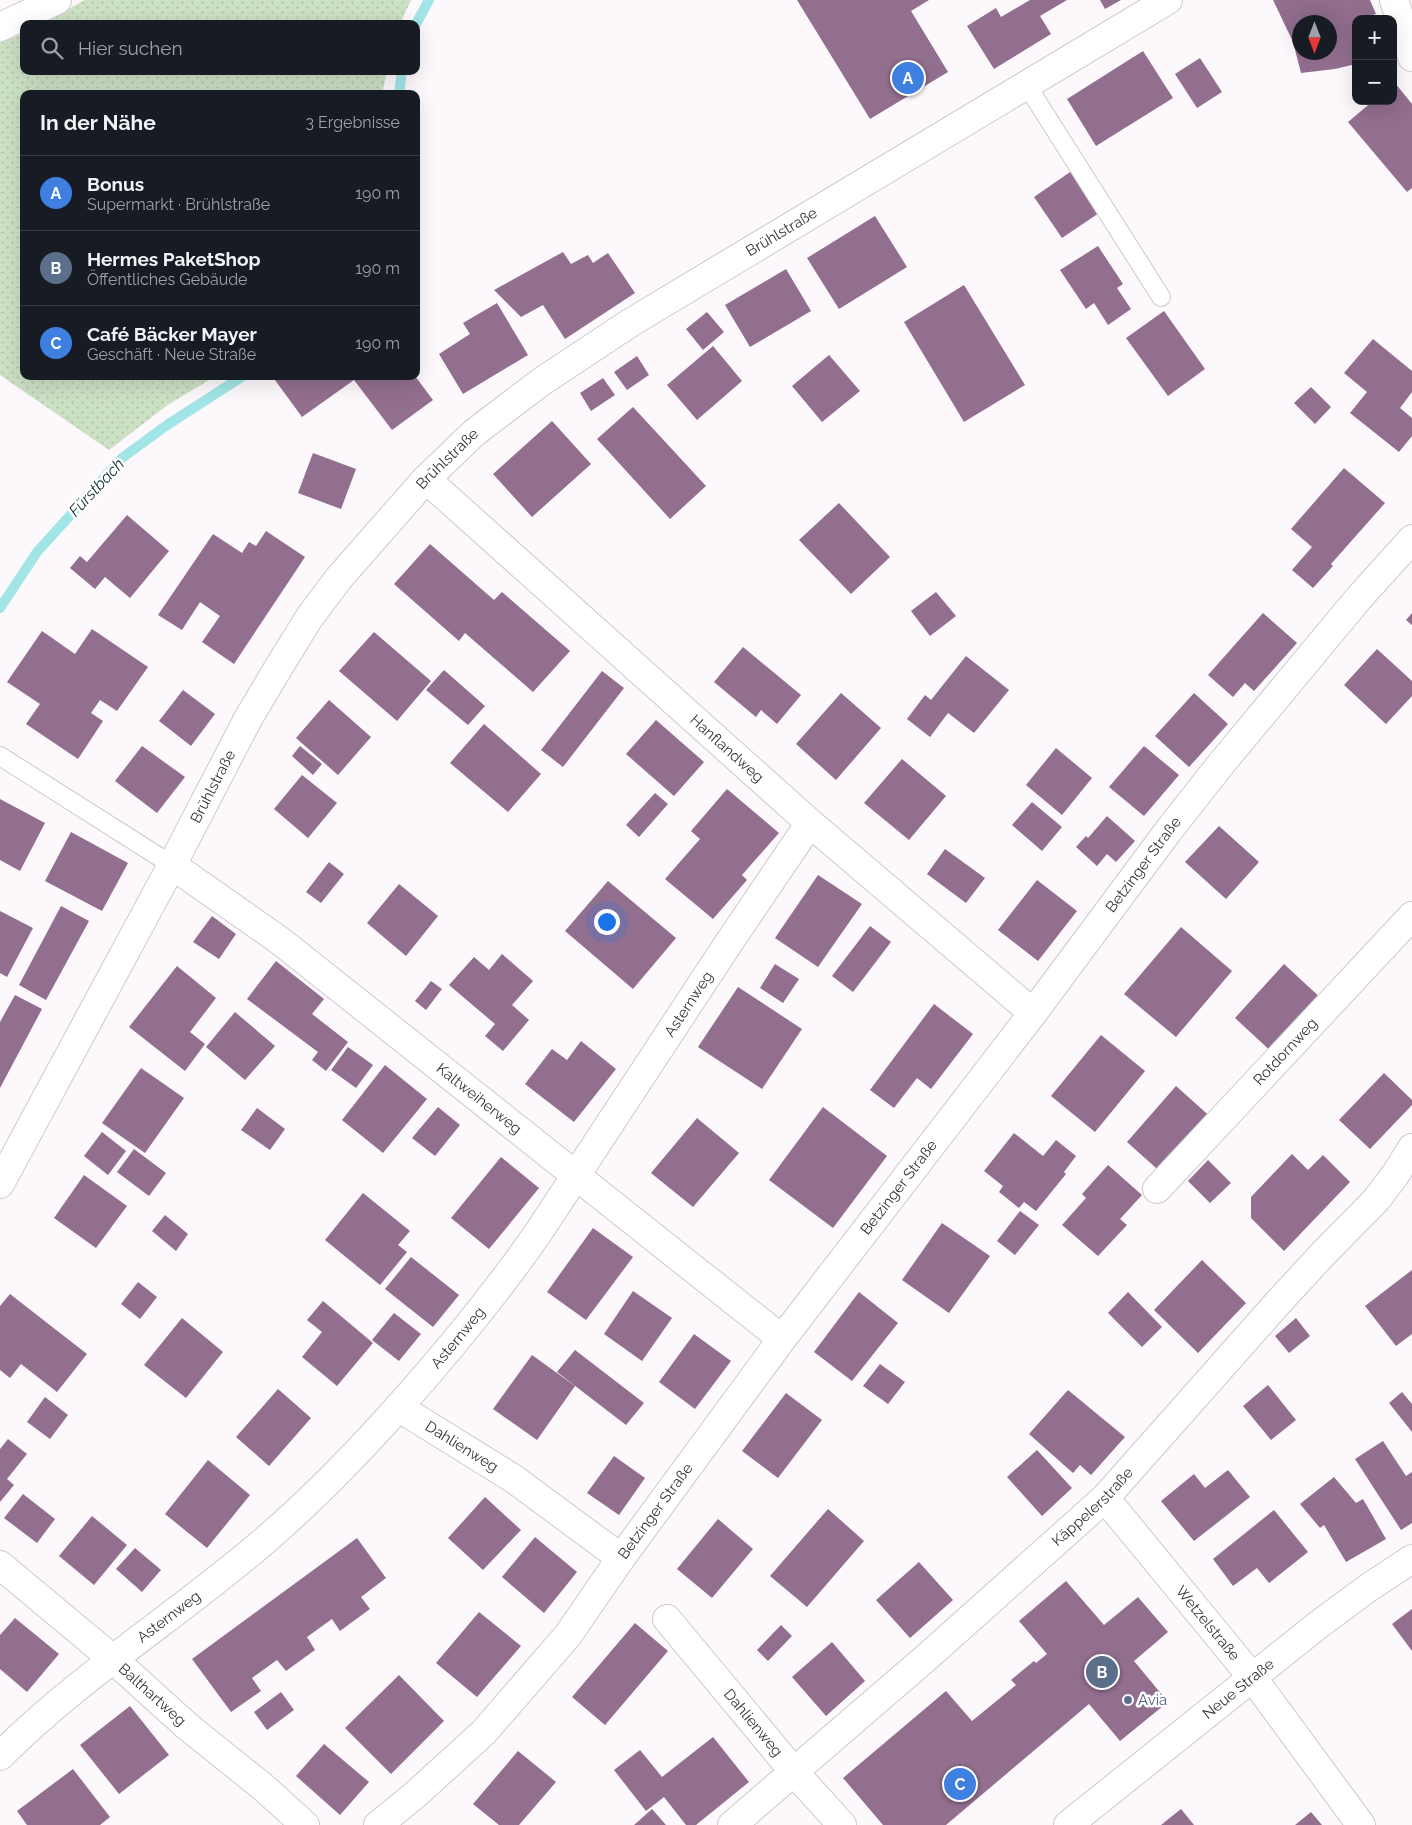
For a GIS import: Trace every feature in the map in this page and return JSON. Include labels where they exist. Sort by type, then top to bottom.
[{"type":"street","points":[[0,27],[57,0]]},
{"type":"street","name":"Brühlstraße","points":[[0,1184],[172,865],[249,717],[309,618],[348,568],[426,479],[494,417],[584,353],[701,280],[1168,0]]},
{"type":"street","points":[[1394,0],[1412,57]]},
{"type":"street","name":"Hanflandweg","points":[[426,479],[810,823],[1033,1013]]},
{"type":"street","name":"Betzinger Straße","points":[[378,1825],[416,1794],[490,1724],[568,1635],[782,1339],[1033,1013],[1169,830],[1221,764],[1358,599],[1412,539]]},
{"type":"street","name":"Asternweg","points":[[0,1756],[63,1700],[207,1588],[293,1516],[349,1462],[467,1329],[507,1278],[577,1175],[733,936],[810,823]]},
{"type":"street","name":"Kaltweiherweg","points":[[172,865],[279,940],[782,1339]]},
{"type":"street","name":"Rotdornweg","points":[[1158,1189],[1412,916]]},
{"type":"street","name":"Käppelerstraße","points":[[732,1825],[795,1773],[927,1657],[1104,1498],[1276,1305],[1377,1199],[1396,1175],[1412,1148]]},
{"type":"street","name":"Dahlienweg","points":[[398,1407],[514,1479],[622,1558]]},
{"type":"street","name":"Wetzelstraße","points":[[1104,1498],[1252,1677],[1361,1825]]},
{"type":"street","name":"Neue Straße","points":[[1068,1825],[1325,1620],[1412,1559]]},
{"type":"street","name":"Balthartweg","points":[[0,1565],[114,1660],[187,1726],[305,1825]]},
{"type":"street","name":"Dahlienweg","points":[[667,1619],[795,1773],[842,1825]]},
{"type":"lane","points":[[1026,84],[1161,297]]},
{"type":"lane","points":[[0,756],[172,865]]},
{"type":"green space","points":[[85,0],[411,0],[402,20],[48,20]]},
{"type":"green space","points":[[20,35],[20,75],[386,75],[383,90],[20,90],[20,380],[209,380],[169,404],[109,450],[0,375],[0,43]]},
{"type":"building","points":[[797,0],[929,0],[911,11],[948,72],[870,119]]},
{"type":"building","points":[[1030,0],[1067,0],[1040,16],[1051,34],[994,69],[967,26],[996,8],[1001,17]]},
{"type":"building","points":[[1100,0],[1121,0],[1105,9]]},
{"type":"building","points":[[1273,0],[1370,0],[1376,14],[1352,15],[1352,65],[1301,73],[1298,60],[1337,60],[1337,15],[1292,15],[1292,40]]},
{"type":"building","points":[[1143,51],[1173,98],[1096,146],[1067,99]]},
{"type":"building","points":[[1200,58],[1222,92],[1197,108],[1175,74]]},
{"type":"building","points":[[1397,85],[1412,104],[1412,188],[1407,192],[1348,122],[1368,105],[1397,105]]},
{"type":"building","points":[[1073,170],[1102,211],[1062,238],[1034,197]]},
{"type":"building","points":[[875,216],[907,267],[839,309],[807,258]]},
{"type":"building","points":[[1098,246],[1123,284],[1117,288],[1131,309],[1108,325],[1094,303],[1086,309],[1060,270]]},
{"type":"building","points":[[563,252],[571,264],[588,255],[593,263],[608,253],[635,293],[565,339],[543,305],[521,317],[494,290]]},
{"type":"building","points":[[786,269],[811,311],[750,347],[725,305]]},
{"type":"building","points":[[964,285],[1025,385],[964,422],[904,322]]},
{"type":"building","points":[[497,303],[528,355],[463,394],[439,354],[470,334],[463,323]]},
{"type":"building","points":[[1164,311],[1205,369],[1168,396],[1126,338]]},
{"type":"building","points":[[707,312],[724,332],[703,350],[686,329]]},
{"type":"building","points":[[1373,339],[1412,371],[1412,392],[1400,408],[1412,418],[1412,436],[1399,452],[1350,413],[1367,392],[1344,373]]},
{"type":"building","points":[[713,346],[742,381],[697,420],[667,385]]},
{"type":"building","points":[[829,355],[860,391],[822,422],[792,386]]},
{"type":"building","points":[[637,356],[649,375],[627,390],[614,372]]},
{"type":"building","points":[[603,378],[615,395],[591,411],[580,393]]},
{"type":"building","points":[[275,380],[354,380],[302,417]]},
{"type":"building","points":[[354,380],[418,380],[433,400],[392,430]]},
{"type":"building","points":[[1311,387],[1331,407],[1315,424],[1294,403]]},
{"type":"building","points":[[633,407],[706,486],[670,519],[597,439]]},
{"type":"building","points":[[552,421],[591,464],[532,517],[493,474]]},
{"type":"building","points":[[313,453],[356,469],[341,509],[298,493]]},
{"type":"building","points":[[1344,468],[1385,503],[1331,564],[1333,566],[1313,588],[1292,570],[1312,547],[1291,529]]},
{"type":"building","points":[[839,503],[890,557],[851,594],[799,540]]},
{"type":"building","points":[[127,515],[169,551],[130,598],[105,577],[95,589],[70,568],[80,556],[87,562]]},
{"type":"building","points":[[266,531],[305,557],[234,664],[202,642],[220,616],[200,602],[182,630],[158,615],[213,534],[242,553],[249,542],[256,546]]},
{"type":"building","points":[[430,544],[494,600],[502,592],[570,651],[533,692],[465,633],[459,641],[394,584]]},
{"type":"building","points":[[936,592],[956,616],[930,636],[911,611]]},
{"type":"building","points":[[1263,613],[1297,643],[1254,691],[1245,683],[1233,697],[1208,675]]},
{"type":"building","points":[[1412,613],[1412,625],[1406,620]]},
{"type":"building","points":[[92,629],[148,667],[117,711],[100,700],[91,713],[103,721],[78,759],[26,724],[40,704],[7,682],[42,631],[75,654]]},
{"type":"building","points":[[374,632],[431,681],[397,721],[339,671]]},
{"type":"building","points":[[743,647],[801,695],[777,724],[761,710],[756,717],[714,682]]},
{"type":"building","points":[[1377,649],[1412,681],[1412,696],[1386,724],[1344,685]]},
{"type":"building","points":[[966,656],[1009,690],[974,733],[948,713],[930,737],[907,719],[925,695],[931,700]]},
{"type":"building","points":[[444,670],[485,706],[468,725],[426,690]]},
{"type":"building","points":[[602,671],[624,688],[563,767],[541,750]]},
{"type":"building","points":[[183,690],[215,714],[191,746],[159,721]]},
{"type":"building","points":[[841,693],[881,728],[836,780],[796,744]]},
{"type":"building","points":[[1194,693],[1228,724],[1189,767],[1155,736]]},
{"type":"building","points":[[329,700],[371,737],[338,775],[296,738]]},
{"type":"building","points":[[656,720],[704,762],[674,796],[626,754]]},
{"type":"building","points":[[484,724],[541,774],[508,812],[450,763]]},
{"type":"building","points":[[142,746],[185,777],[157,813],[115,781]]},
{"type":"building","points":[[300,746],[322,764],[313,775],[292,756]]},
{"type":"building","points":[[1144,746],[1179,775],[1144,816],[1109,787]]},
{"type":"building","points":[[1056,748],[1092,778],[1062,815],[1026,785]]},
{"type":"building","points":[[902,759],[946,796],[909,840],[864,803]]},
{"type":"building","points":[[302,775],[337,803],[308,838],[274,809]]},
{"type":"building","points":[[727,789],[779,833],[742,875],[747,880],[713,919],[665,879],[700,839],[691,831]]},
{"type":"building","points":[[655,793],[668,804],[639,837],[626,825]]},
{"type":"building","points":[[0,799],[45,823],[20,871],[0,860]]},
{"type":"building","points":[[1032,802],[1062,827],[1042,851],[1012,825]]},
{"type":"building","points":[[1107,816],[1135,841],[1116,862],[1107,854],[1097,866],[1076,847],[1086,836],[1088,838]]},
{"type":"building","points":[[1219,826],[1259,862],[1226,899],[1185,862]]},
{"type":"building","points":[[71,832],[128,863],[102,911],[45,881]]},
{"type":"building","points":[[945,849],[985,878],[966,903],[927,874]]},
{"type":"building","points":[[329,862],[344,874],[321,903],[306,892]]},
{"type":"building","points":[[818,875],[862,904],[818,967],[775,938]]},
{"type":"building","points":[[1037,880],[1077,911],[1038,961],[998,930]]},
{"type":"building","points":[[608,881],[676,938],[633,989],[565,931]]},
{"type":"building","points":[[399,884],[438,916],[406,956],[367,923]]},
{"type":"building","points":[[61,906],[89,921],[46,1000],[19,985]]},
{"type":"building","points":[[0,911],[33,928],[7,977],[0,973]]},
{"type":"building","points":[[212,916],[236,934],[219,959],[193,942]]},
{"type":"building","points":[[870,926],[891,942],[853,992],[832,976]]},
{"type":"building","points":[[1181,927],[1232,971],[1176,1037],[1124,994]]},
{"type":"building","points":[[502,954],[533,981],[512,1005],[529,1020],[503,1051],[485,1036],[495,1024],[449,985],[474,957],[489,970]]},
{"type":"building","points":[[276,961],[324,999],[312,1014],[348,1042],[326,1071],[312,1060],[318,1052],[247,999]]},
{"type":"building","points":[[775,964],[799,979],[783,1003],[760,988]]},
{"type":"building","points":[[1284,964],[1325,1002],[1276,1056],[1235,1018]]},
{"type":"building","points":[[177,966],[216,998],[190,1032],[205,1044],[185,1071],[129,1027]]},
{"type":"building","points":[[431,981],[442,989],[426,1010],[415,1001]]},
{"type":"building","points":[[738,987],[802,1029],[762,1089],[698,1047]]},
{"type":"building","points":[[15,995],[42,1009],[0,1088],[0,1022]]},
{"type":"building","points":[[934,1004],[973,1034],[931,1089],[917,1078],[894,1108],[870,1090]]},
{"type":"building","points":[[235,1012],[275,1046],[245,1080],[206,1047]]},
{"type":"building","points":[[1101,1035],[1145,1071],[1095,1132],[1051,1096]]},
{"type":"building","points":[[581,1041],[616,1069],[574,1122],[525,1084],[552,1049],[567,1060]]},
{"type":"building","points":[[348,1047],[373,1065],[356,1088],[331,1070]]},
{"type":"building","points":[[385,1065],[427,1099],[383,1153],[342,1120]]},
{"type":"building","points":[[141,1068],[184,1098],[145,1153],[102,1123]]},
{"type":"building","points":[[1384,1073],[1412,1100],[1412,1105],[1370,1149],[1339,1120]]},
{"type":"building","points":[[1176,1086],[1214,1120],[1165,1176],[1127,1142]]},
{"type":"building","points":[[438,1107],[460,1125],[435,1156],[412,1138]]},
{"type":"building","points":[[823,1107],[887,1156],[833,1228],[769,1180]]},
{"type":"building","points":[[257,1108],[285,1129],[270,1150],[241,1130]]},
{"type":"building","points":[[697,1118],[739,1153],[693,1207],[651,1173]]},
{"type":"building","points":[[102,1132],[126,1151],[108,1175],[84,1156]]},
{"type":"building","points":[[1014,1133],[1043,1156],[1056,1140],[1076,1156],[1064,1172],[1066,1174],[1036,1211],[1024,1202],[1019,1208],[999,1192],[1003,1186],[984,1171]]},
{"type":"building","points":[[134,1149],[166,1173],[149,1196],[117,1172]]},
{"type":"building","points":[[1292,1154],[1308,1170],[1323,1155],[1350,1182],[1284,1251],[1251,1218],[1251,1197]]},
{"type":"building","points":[[501,1157],[539,1188],[489,1249],[451,1218]]},
{"type":"building","points":[[1208,1160],[1231,1183],[1210,1203],[1188,1181]]},
{"type":"building","points":[[1108,1165],[1142,1195],[1120,1219],[1127,1225],[1098,1256],[1062,1225],[1086,1198],[1082,1194]]},
{"type":"building","points":[[84,1175],[127,1206],[96,1248],[54,1218]]},
{"type":"building","points":[[363,1193],[410,1231],[398,1245],[407,1252],[380,1285],[325,1240]]},
{"type":"building","points":[[1020,1211],[1039,1225],[1015,1255],[997,1241]]},
{"type":"building","points":[[165,1215],[188,1234],[176,1251],[152,1231]]},
{"type":"building","points":[[942,1223],[990,1256],[949,1313],[902,1280]]},
{"type":"building","points":[[593,1228],[633,1257],[586,1320],[547,1292]]},
{"type":"building","points":[[411,1257],[459,1295],[433,1327],[385,1289]]},
{"type":"building","points":[[1202,1260],[1246,1303],[1198,1353],[1154,1310]]},
{"type":"building","points":[[1412,1270],[1412,1334],[1396,1346],[1365,1306]]},
{"type":"building","points":[[138,1282],[157,1297],[140,1319],[121,1304]]},
{"type":"building","points":[[633,1291],[672,1318],[642,1361],[604,1334]]},
{"type":"building","points":[[859,1292],[898,1323],[852,1381],[814,1352]]},
{"type":"building","points":[[1128,1292],[1162,1327],[1142,1347],[1108,1313]]},
{"type":"building","points":[[10,1294],[87,1354],[57,1392],[21,1364],[10,1378],[0,1370],[0,1306]]},
{"type":"building","points":[[323,1301],[373,1343],[337,1386],[302,1357],[322,1332],[307,1320]]},
{"type":"building","points":[[394,1313],[421,1334],[399,1361],[372,1340]]},
{"type":"building","points":[[182,1318],[223,1352],[186,1398],[144,1365]]},
{"type":"building","points":[[1296,1318],[1310,1336],[1289,1353],[1275,1336]]},
{"type":"building","points":[[694,1334],[731,1361],[695,1409],[659,1382]]},
{"type":"building","points":[[575,1350],[644,1403],[626,1425],[557,1372]]},
{"type":"building","points":[[532,1355],[575,1386],[537,1440],[493,1409]]},
{"type":"building","points":[[880,1364],[905,1382],[888,1404],[863,1386]]},
{"type":"building","points":[[1268,1385],[1296,1420],[1271,1440],[1243,1406]]},
{"type":"building","points":[[278,1389],[311,1418],[269,1466],[236,1437]]},
{"type":"building","points":[[1068,1390],[1125,1437],[1091,1475],[1080,1465],[1073,1473],[1029,1434]]},
{"type":"building","points":[[1402,1392],[1412,1404],[1412,1432],[1389,1403]]},
{"type":"building","points":[[786,1393],[822,1420],[778,1478],[742,1451]]},
{"type":"building","points":[[45,1397],[68,1415],[50,1439],[27,1422]]},
{"type":"building","points":[[8,1439],[27,1454],[7,1479],[14,1485],[0,1502],[0,1449]]},
{"type":"building","points":[[1383,1441],[1406,1476],[1412,1472],[1412,1523],[1401,1530],[1355,1459]]},
{"type":"building","points":[[1037,1450],[1072,1488],[1042,1516],[1007,1477]]},
{"type":"building","points":[[614,1456],[645,1478],[619,1515],[587,1493]]},
{"type":"building","points":[[208,1460],[250,1495],[207,1548],[165,1514]]},
{"type":"building","points":[[1228,1470],[1250,1497],[1194,1541],[1161,1501],[1194,1474],[1205,1488]]},
{"type":"building","points":[[1334,1477],[1356,1503],[1363,1499],[1386,1539],[1346,1562],[1324,1525],[1320,1528],[1300,1504]]},
{"type":"building","points":[[23,1494],[55,1519],[37,1543],[4,1518]]},
{"type":"building","points":[[485,1497],[521,1530],[483,1570],[448,1538]]},
{"type":"building","points":[[828,1509],[864,1541],[807,1607],[770,1576]]},
{"type":"building","points":[[1274,1510],[1308,1552],[1269,1583],[1257,1568],[1233,1586],[1213,1559]]},
{"type":"building","points":[[92,1516],[127,1545],[94,1585],[59,1556]]},
{"type":"building","points":[[718,1519],[753,1549],[712,1598],[677,1569]]},
{"type":"building","points":[[535,1537],[577,1572],[544,1613],[502,1577]]},
{"type":"building","points":[[357,1538],[386,1578],[361,1597],[370,1609],[340,1631],[332,1619],[307,1637],[315,1650],[286,1671],[277,1660],[252,1678],[261,1691],[231,1712],[192,1659]]},
{"type":"building","points":[[135,1548],[161,1570],[142,1592],[116,1569]]},
{"type":"building","points":[[919,1562],[953,1600],[910,1638],[876,1600]]},
{"type":"building","points":[[1066,1581],[1104,1625],[1138,1597],[1168,1632],[1134,1661],[1168,1702],[1120,1741],[1089,1704],[946,1825],[883,1825],[843,1778],[946,1691],[972,1721],[1016,1685],[1011,1680],[1034,1661],[1036,1663],[1047,1654],[1019,1621]]},
{"type":"building","points":[[1412,1609],[1412,1651],[1392,1624]]},
{"type":"building","points":[[479,1612],[521,1646],[477,1697],[436,1663]]},
{"type":"building","points":[[15,1618],[59,1654],[27,1692],[0,1669],[0,1635]]},
{"type":"building","points":[[635,1623],[668,1651],[605,1725],[572,1697]]},
{"type":"building","points":[[781,1625],[792,1636],[768,1661],[757,1650]]},
{"type":"building","points":[[832,1642],[865,1681],[826,1716],[792,1677]]},
{"type":"building","points":[[399,1675],[444,1721],[391,1774],[345,1728]]},
{"type":"building","points":[[281,1692],[294,1710],[267,1730],[254,1712]]},
{"type":"building","points":[[130,1706],[169,1755],[119,1794],[80,1745]]},
{"type":"building","points":[[713,1737],[749,1782],[696,1825],[686,1825],[664,1797],[646,1811],[614,1770],[640,1750],[662,1777]]},
{"type":"building","points":[[324,1744],[369,1782],[340,1815],[296,1776]]},
{"type":"building","points":[[518,1751],[556,1782],[519,1825],[499,1825],[473,1804]]},
{"type":"building","points":[[73,1769],[110,1817],[100,1825],[27,1825],[17,1811]]},
{"type":"building","points":[[652,1809],[666,1825],[634,1825]]},
{"type":"building","points":[[1181,1809],[1194,1825],[1161,1825]]},
{"type":"building","points":[[1311,1812],[1322,1825],[1295,1825]]},
{"type":"waterway","name":"Fürstbach","points":[[418,20],[429,0]]},
{"type":"waterway","name":"Fürstbach","points":[[400,90],[401,75]]},
{"type":"waterway","name":"Fürstbach","points":[[0,608],[37,552],[122,458],[167,425],[237,380]]},
{"type":"place","name":"Bonus","points":[[908,78]]},
{"type":"place","name":"Hermes PaketShop","points":[[1102,1672]]},
{"type":"place","name":"Avia","points":[[1128,1700]]},
{"type":"place","name":"Café Bäcker Mayer","points":[[960,1784]]}]
